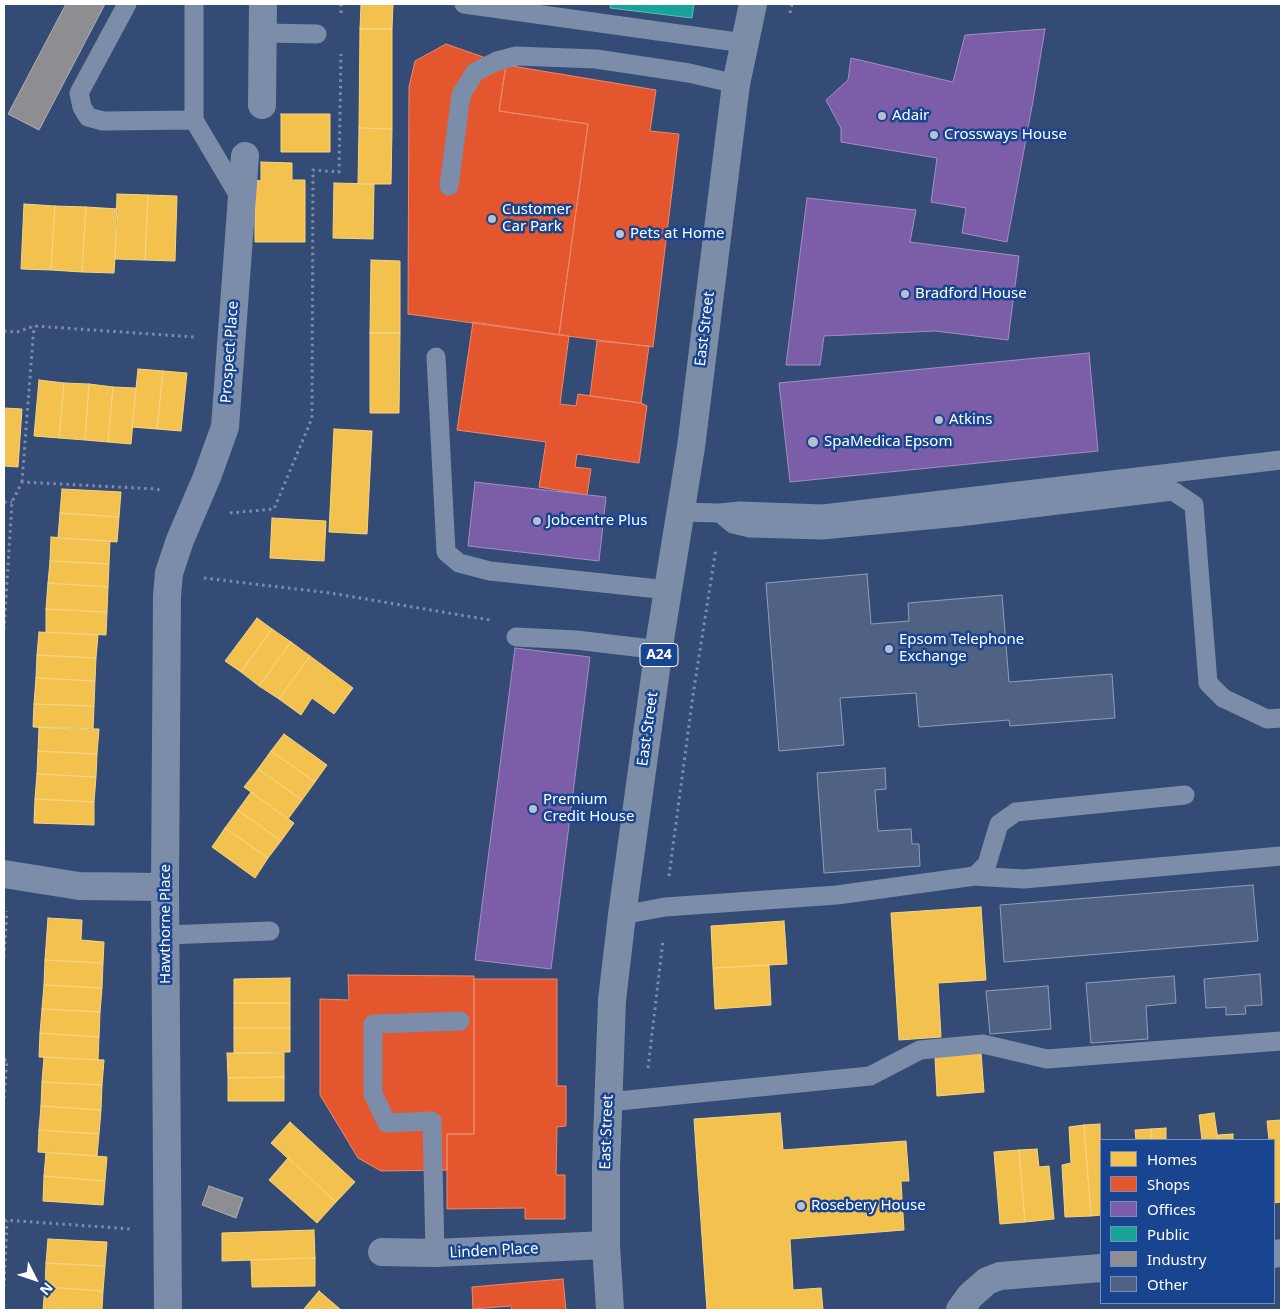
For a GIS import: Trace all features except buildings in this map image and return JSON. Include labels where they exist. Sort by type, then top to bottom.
[{"type":"highway","name":"East Street","points":[[610,1310],[606,1245],[606,1167],[612,1000],[622,915],[668,590],[691,447],[736,84],[753,4]]},
{"type":"street","points":[[262,105],[263,4]]},
{"type":"street","name":"Prospect Place","points":[[188,520],[207,477],[225,427],[245,156]]},
{"type":"street","name":"Hawthorne Place","points":[[168,1310],[165,887],[166,596],[169,574],[188,520]]},
{"type":"street","points":[[7,875],[79,886],[165,887]]},
{"type":"street","name":"Linden Place","points":[[382,1252],[435,1253],[606,1245]]},
{"type":"street","points":[[960,1310],[970,1296],[987,1282],[1000,1276],[1100,1268]]},
{"type":"lane","points":[[127,4],[78,93],[82,107],[88,117],[103,121],[194,120]]},
{"type":"lane","points":[[194,4],[194,120],[242,201]]},
{"type":"lane","points":[[464,4],[744,43]]},
{"type":"lane","points":[[263,33],[317,34]]},
{"type":"lane","points":[[449,186],[461,95],[475,72],[498,61],[516,56],[596,60],[689,73],[736,84]]},
{"type":"lane","points":[[436,357],[446,552],[459,563],[490,571],[668,590]]},
{"type":"lane","points":[[680,512],[720,513],[740,511],[823,514],[1281,460]]},
{"type":"lane","points":[[720,513],[733,524],[750,528],[822,530],[959,517],[1173,491],[1194,505],[1208,682],[1223,698],[1267,719],[1281,718]]},
{"type":"lane","points":[[516,636],[576,640],[660,650]]},
{"type":"lane","points":[[972,876],[975,876],[986,864],[999,824],[1016,812],[1185,795]]},
{"type":"lane","points":[[622,915],[665,908],[837,894],[972,876],[1024,879],[1281,856]]},
{"type":"lane","points":[[166,935],[270,931]]},
{"type":"lane","points":[[435,1253],[432,1121],[387,1123],[373,1094],[373,1024],[460,1021]]},
{"type":"lane","points":[[608,1102],[870,1076],[920,1050],[984,1044],[1047,1059],[1281,1041]]},
{"type":"path","points":[[341,4],[341,20]]},
{"type":"path","points":[[22,482],[156,489],[188,520],[274,508],[312,418],[313,170],[339,172],[341,45]]},
{"type":"path","points":[[4,331],[17,332],[34,326],[231,339]]},
{"type":"path","points":[[4,630],[12,502],[22,482],[34,326]]},
{"type":"path","points":[[4,502],[12,502]]},
{"type":"path","points":[[669,879],[693,695],[717,541]]},
{"type":"path","points":[[169,574],[330,593],[495,620]]},
{"type":"path","points":[[4,957],[7,875]]},
{"type":"path","points":[[4,1060],[8,1060],[4,1099]]},
{"type":"path","points":[[4,1287],[5,1220],[167,1231]]},
{"type":"place","name":"Adair","points":[[882,116]]},
{"type":"place","name":"Crossways House","points":[[934,135]]},
{"type":"place","name":"Customer Car Park","points":[[492,219]]},
{"type":"place","name":"Pets at Home","points":[[620,234]]},
{"type":"place","name":"Bradford House","points":[[905,294]]},
{"type":"place","name":"Atkins","points":[[939,420]]},
{"type":"place","name":"SpaMedica Epsom","points":[[813,442]]},
{"type":"place","name":"Jobcentre Plus","points":[[537,521]]},
{"type":"place","name":"Epsom Telephone Exchange","points":[[889,649]]},
{"type":"place","name":"Premium Credit House","points":[[533,809]]},
{"type":"place","name":"Rosebery House","points":[[801,1206]]}]
